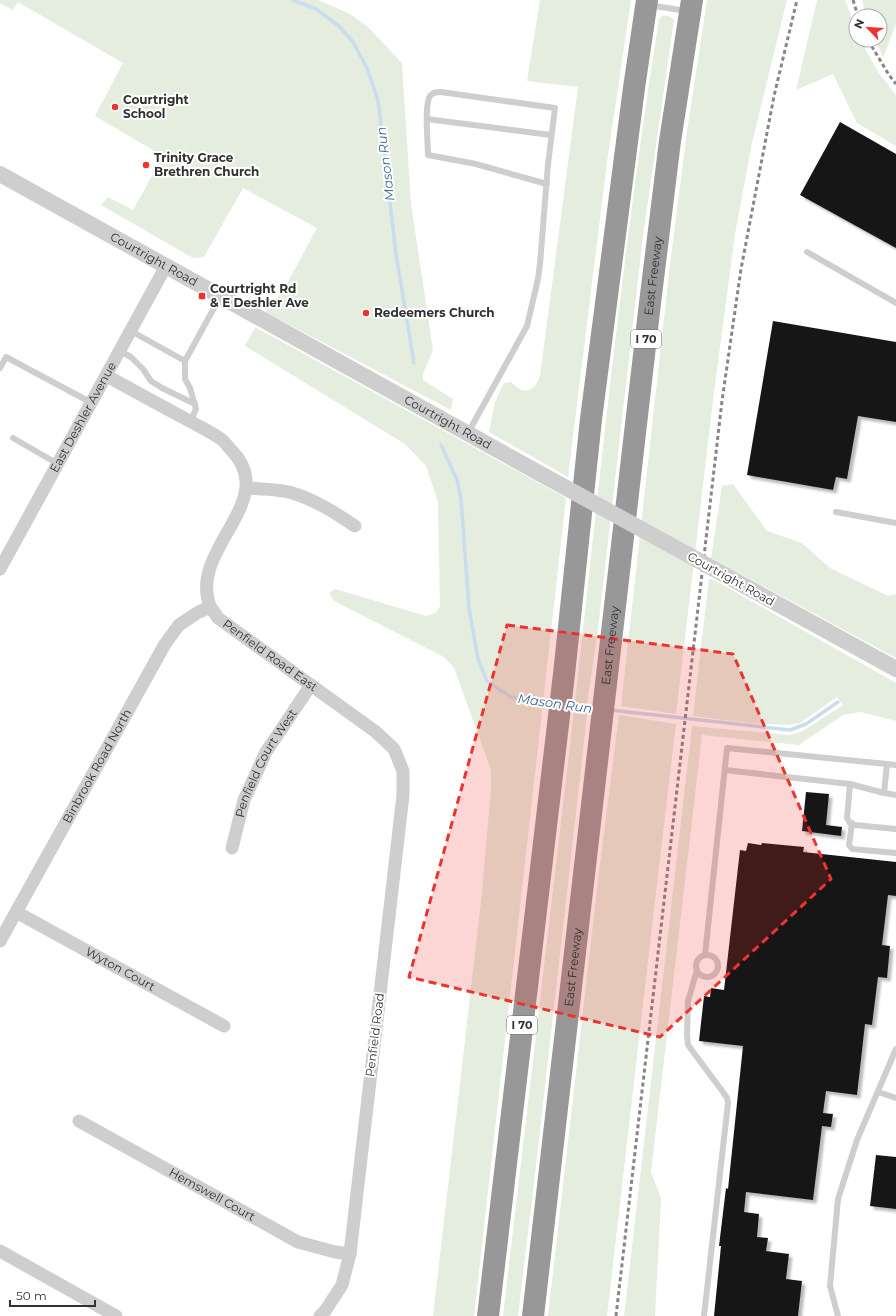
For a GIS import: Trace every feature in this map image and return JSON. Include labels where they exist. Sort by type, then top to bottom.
[{"type":"highway","name":"I 70","points":[[488,1316],[564,674],[591,419],[646,2]]},
{"type":"highway","name":"East Freeway","points":[[533,1316],[607,680],[625,511],[670,141],[691,6]]},
{"type":"street","name":"Courtright Road","points":[[0,174],[896,670]]},
{"type":"street","name":"East Deshler Avenue","points":[[0,569],[166,266]]},
{"type":"street","points":[[107,376],[221,439],[240,460],[245,474],[246,488],[240,511],[212,561],[206,584],[210,607]]},
{"type":"street","points":[[246,488],[288,492],[307,498],[328,508],[355,526]]},
{"type":"street","name":"Penfield Road East","points":[[210,607],[218,618],[376,732],[394,749]]},
{"type":"street","name":"Binbrook Road North","points":[[0,942],[165,644],[178,626],[197,613],[210,607]]},
{"type":"street","name":"Penfield Court West","points":[[232,848],[244,800],[266,752],[312,685]]},
{"type":"street","name":"Penfield Road","points":[[320,1316],[342,1285],[350,1254],[404,795],[403,771],[394,749]]},
{"type":"street","name":"Wyton Court","points":[[16,912],[224,1026]]},
{"type":"street","name":"Hemswell Court","points":[[79,1121],[298,1242],[335,1252],[350,1254]]},
{"type":"street","points":[[0,1251],[116,1316]]},
{"type":"lane","points":[[646,2],[691,6]]},
{"type":"lane","points":[[468,433],[527,326],[538,279],[547,184],[548,164],[555,108],[441,92],[431,94],[428,98],[426,119],[428,155],[476,164],[547,184]]},
{"type":"lane","points":[[426,119],[551,135]]},
{"type":"lane","points":[[807,252],[896,304]]},
{"type":"lane","points":[[190,422],[196,409],[190,388],[185,379],[185,361],[220,296]]},
{"type":"lane","points":[[131,331],[185,361]]},
{"type":"lane","points":[[120,351],[131,357],[151,381],[194,404]]},
{"type":"lane","points":[[0,368],[6,357],[92,403]]},
{"type":"lane","points":[[13,438],[58,464]]},
{"type":"lane","points":[[836,512],[896,523]]},
{"type":"lane","points":[[705,955],[727,748],[896,765]]},
{"type":"lane","points":[[884,793],[887,764]]},
{"type":"lane","points":[[725,770],[850,784],[896,795]]},
{"type":"lane","points":[[850,784],[847,818],[852,823],[855,825],[896,829]]},
{"type":"lane","points":[[852,823],[849,845],[852,849],[896,853]]},
{"type":"lane","points":[[697,970],[701,975],[708,977],[714,975],[718,966],[712,956],[705,955],[698,959],[696,963],[697,970],[688,1001],[688,1045],[723,1092],[727,1098],[728,1104],[704,1316]]},
{"type":"lane","points":[[838,1316],[830,1286],[838,1199],[857,1140],[896,1049]]},
{"type":"lane","points":[[878,1092],[896,1098]]},
{"type":"highlighted area","points":[[507,625],[733,654],[831,879],[660,1037],[409,977]]},
{"type":"green space","points":[[0,0],[318,0],[350,14],[367,26],[402,63],[411,204],[433,350],[423,374],[423,380],[453,399],[451,410],[265,312],[283,291],[317,228],[243,188],[204,257],[193,258],[101,205],[108,197],[133,210],[163,156],[95,116],[123,63],[18,2],[13,10],[0,3]]},
{"type":"green space","points":[[540,0],[631,0],[607,162],[568,477],[489,432],[495,402],[504,383],[511,382],[518,388],[526,391],[534,387],[540,376],[578,87],[527,81]]},
{"type":"green space","points":[[707,0],[787,0],[752,143],[735,234],[713,400],[676,714],[621,706],[669,273],[687,131]]},
{"type":"green space","points":[[817,0],[845,0],[848,8],[848,48],[864,48],[878,72],[896,95],[896,146],[857,123],[833,74],[796,90]]},
{"type":"green space","points":[[862,0],[896,0],[896,24],[888,45],[888,8],[864,8]]},
{"type":"green space","points":[[662,16],[669,16],[674,20],[643,236],[598,629],[587,705],[575,703],[623,275],[646,104],[659,19]]},
{"type":"green space","points":[[879,48],[887,48],[883,58]]},
{"type":"green space","points":[[255,327],[566,498],[474,1316],[433,1316],[482,893],[491,789],[491,770],[454,668],[444,657],[334,601],[329,593],[335,589],[426,616],[436,613],[440,606],[438,502],[426,466],[405,444],[245,346]]},
{"type":"green space","points":[[733,484],[767,531],[802,543],[830,568],[888,596],[896,594],[896,658],[711,558],[722,486]]},
{"type":"green space","points":[[709,578],[896,683],[896,721],[861,712],[843,715],[799,745],[702,735],[651,1172],[661,1198],[655,1316],[624,1316],[692,726],[789,735],[801,732],[843,705],[837,697],[800,723],[788,725],[749,723],[693,716]]},
{"type":"green space","points":[[574,711],[587,712],[586,724],[536,1166],[518,1316],[503,1316]]},
{"type":"green space","points":[[619,715],[676,724],[607,1316],[548,1316],[598,880]]},
{"type":"building","points":[[840,122],[896,154],[896,248],[800,195]]},
{"type":"building","points":[[773,321],[896,342],[896,422],[858,416],[847,479],[836,477],[833,490],[747,475]]},
{"type":"building","points":[[806,792],[829,794],[826,825],[842,827],[841,836],[802,831]]},
{"type":"building","points":[[748,843],[804,847],[803,852],[896,862],[896,896],[888,895],[882,945],[890,946],[887,978],[878,977],[872,1025],[865,1024],[857,1095],[826,1091],[823,1113],[833,1114],[831,1127],[822,1126],[813,1200],[746,1192],[744,1212],[759,1214],[757,1237],[768,1238],[766,1251],[789,1254],[786,1279],[802,1281],[798,1316],[714,1316],[721,1246],[719,1246],[726,1188],[728,1189],[743,1046],[699,1041],[704,996],[710,997],[711,988],[724,990],[740,850],[746,851]]},
{"type":"building","points":[[876,1155],[896,1157],[896,1209],[870,1206]]},
{"type":"waterway","name":"Mason Run","points":[[293,0],[316,9],[339,26],[353,42],[367,68],[378,100],[396,254],[414,363]]},
{"type":"waterway","name":"Mason Run","points":[[441,445],[457,480],[461,498],[469,608],[478,659],[487,681],[511,697],[554,704]]},
{"type":"waterway","name":"Mason Run","points":[[610,710],[790,730],[806,724],[838,702]]},
{"type":"waterway","name":"Mason Run","points":[[568,706],[596,709]]},
{"type":"railway","points":[[616,1316],[722,401],[741,269],[774,96],[797,0]]},
{"type":"railway","points":[[853,0],[856,8]]},
{"type":"railway","points":[[873,48],[896,84]]},
{"type":"place","name":"Courtright School","points":[[115,107]]},
{"type":"place","name":"Trinity Grace Brethren Church","points":[[146,165]]},
{"type":"place","name":"Courtright Rd & E Deshler Ave","points":[[202,296]]},
{"type":"place","name":"Redeemers Church","points":[[366,313]]}]
